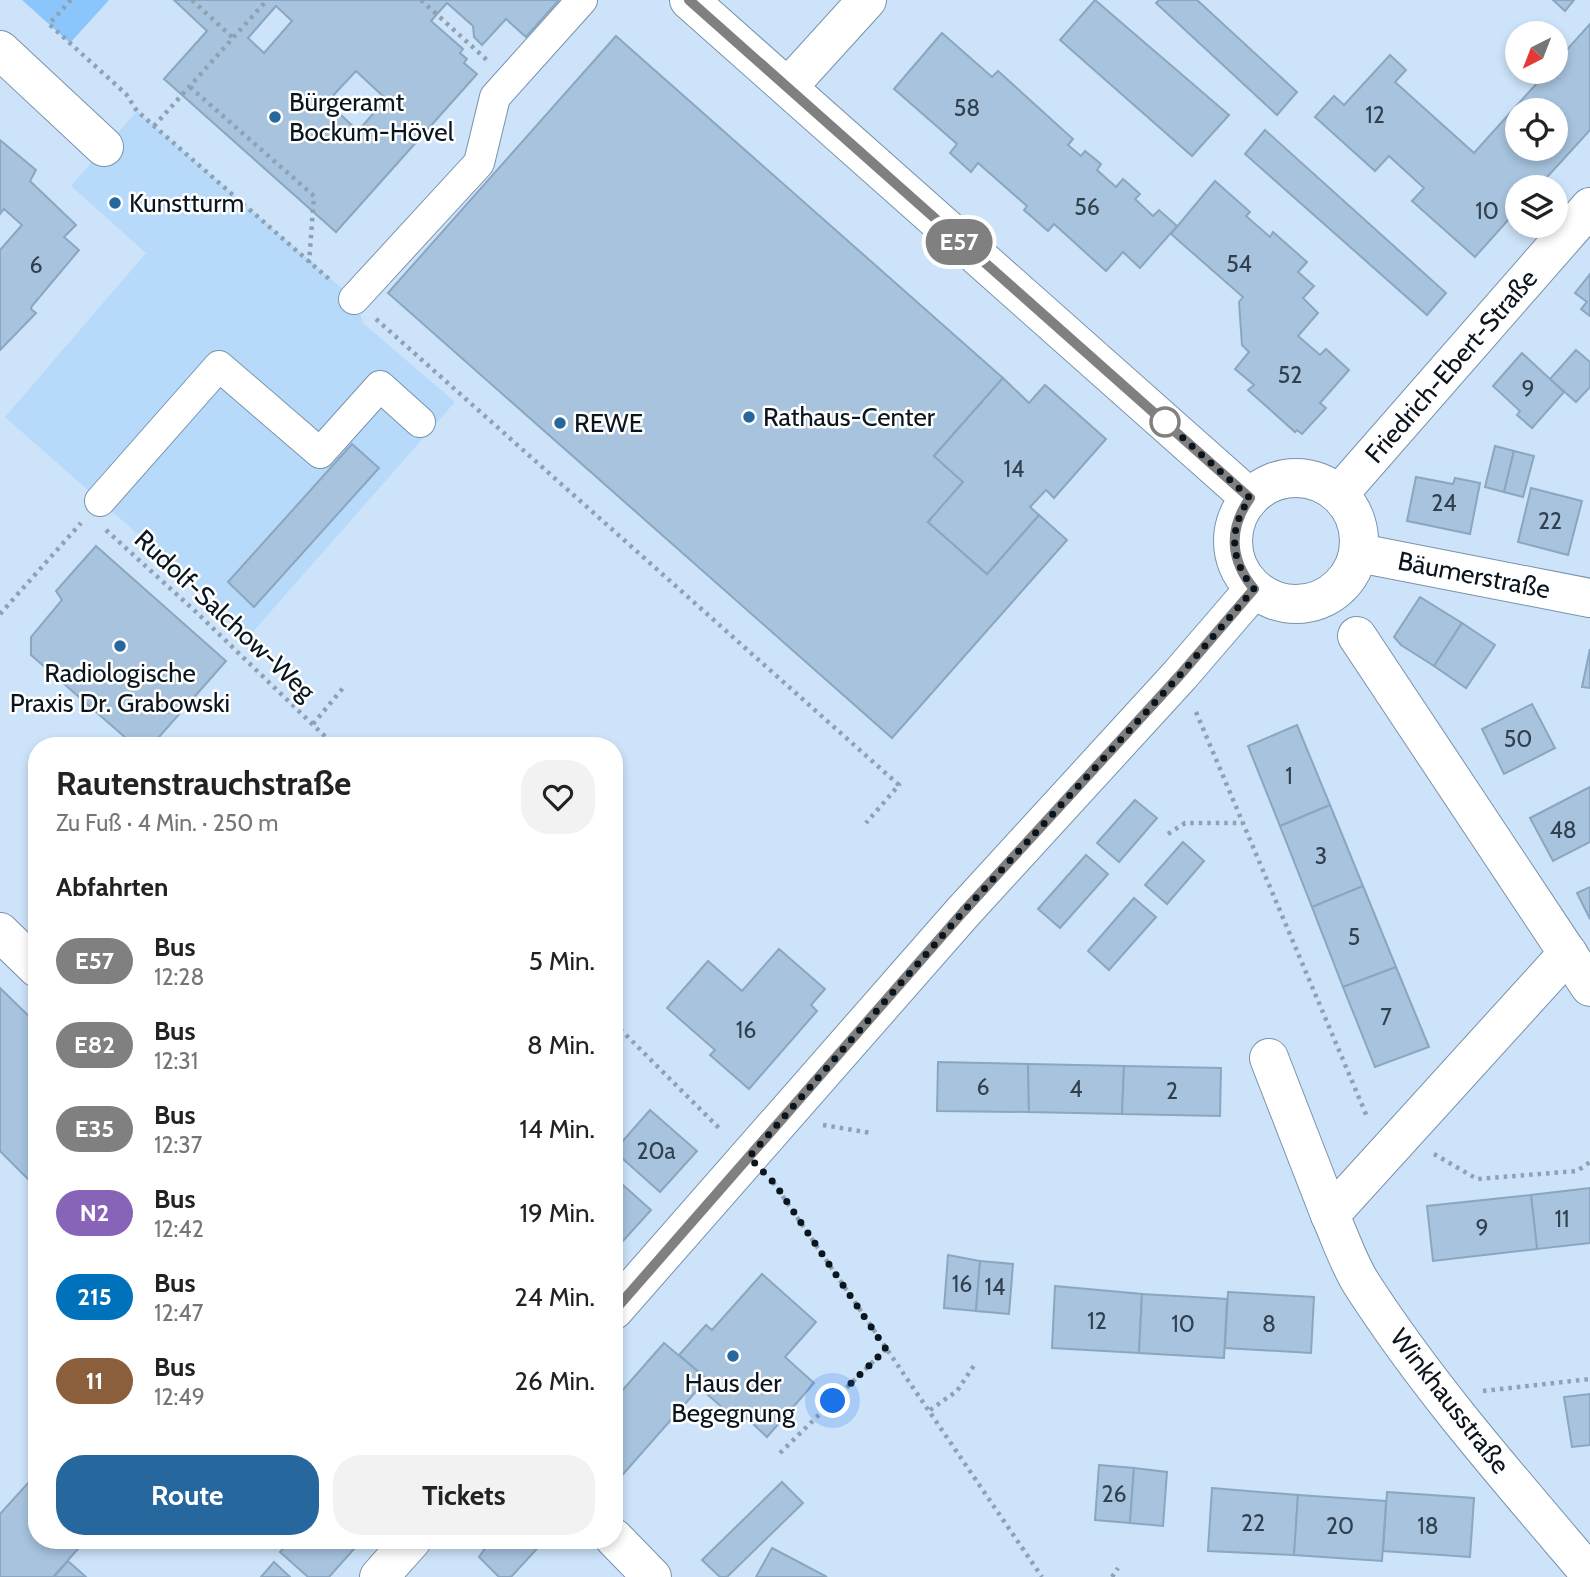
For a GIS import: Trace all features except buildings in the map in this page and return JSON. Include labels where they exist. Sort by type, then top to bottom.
[{"type":"street","points":[[354,299],[479,163],[495,97],[582,0]]},
{"type":"street","points":[[689,0],[1250,498]]},
{"type":"street","points":[[788,87],[867,0]]},
{"type":"street","points":[[0,50],[104,147]]},
{"type":"street","name":"Friedrich-Ebert-Straße","points":[[1339,494],[1588,212]]},
{"type":"street","points":[[94,508],[219,366],[320,453],[380,386],[421,422]]},
{"type":"street","points":[[1284,479],[1322,483],[1339,494],[1352,511],[1359,531],[1359,553],[1353,570],[1343,585],[1328,596],[1310,603],[1281,602],[1254,589],[1236,561],[1233,544],[1240,512],[1250,498],[1265,486],[1284,479]]},
{"type":"street","name":"Bäumerstraße","points":[[1359,553],[1590,598]]},
{"type":"street","points":[[623,1300],[963,912],[1180,675],[1254,589]]},
{"type":"street","points":[[1357,636],[1590,987]]},
{"type":"street","points":[[0,932],[28,959]]},
{"type":"street","points":[[1330,1214],[1568,953]]},
{"type":"street","name":"Winkhausstraße","points":[[1269,1058],[1330,1214],[1360,1280],[1444,1396],[1590,1574]]},
{"type":"street","points":[[623,1547],[652,1577]]},
{"type":"street","points":[[379,1577],[404,1549]]},
{"type":"path","points":[[71,0],[49,24],[126,94],[137,111],[309,264],[354,299],[899,785],[866,823]]},
{"type":"path","points":[[192,0],[233,38]]},
{"type":"path","points":[[154,126],[267,0]]},
{"type":"path","points":[[421,0],[476,50]]},
{"type":"path","points":[[190,87],[314,196],[309,264]]},
{"type":"path","points":[[0,614],[94,508]]},
{"type":"path","name":"Rudolf-Salchow-Weg","points":[[94,508],[195,611],[326,737]]},
{"type":"path","points":[[1180,675],[1242,822],[1394,1145],[1477,1179],[1577,1171],[1590,1162]]},
{"type":"path","points":[[313,724],[343,688]]},
{"type":"path","points":[[1168,834],[1185,823],[1242,822]]},
{"type":"path","points":[[623,1032],[775,1184],[1042,1577]]},
{"type":"path","points":[[780,1454],[886,1349]]},
{"type":"path","points":[[930,1410],[957,1391],[975,1364]]},
{"type":"path","points":[[1444,1396],[1590,1379]]},
{"type":"path","points":[[1112,1577],[1118,1568]]},
{"type":"shaded area","points":[[22,0],[109,0],[70,43]]},
{"type":"shaded area","points":[[137,111],[354,299],[364,324],[455,402],[251,634],[5,417],[146,253],[71,186]]},
{"type":"bus line","name":"E57","points":[[623,1301],[963,912],[1180,675],[1254,589],[1236,561],[1233,544],[1240,512],[1250,498],[689,0]]},
{"type":"place","name":"Bürgeramt Bockum-Hövel","points":[[275,117]]},
{"type":"place","name":"Kunstturm","points":[[115,203]]},
{"type":"place","name":"Rathaus-Center","points":[[749,417]]},
{"type":"place","name":"REWE","points":[[560,423]]},
{"type":"place","name":"Radiologische Praxis Dr. Grabowski","points":[[120,646]]},
{"type":"place","name":"Haus der Begegnung","points":[[733,1356]]},
{"type":"route","points":[[833,1401],[886,1349],[775,1184],[749,1157],[963,912],[1180,675],[1254,589],[1236,561],[1233,544],[1240,512],[1250,498],[1165,422]]}]
